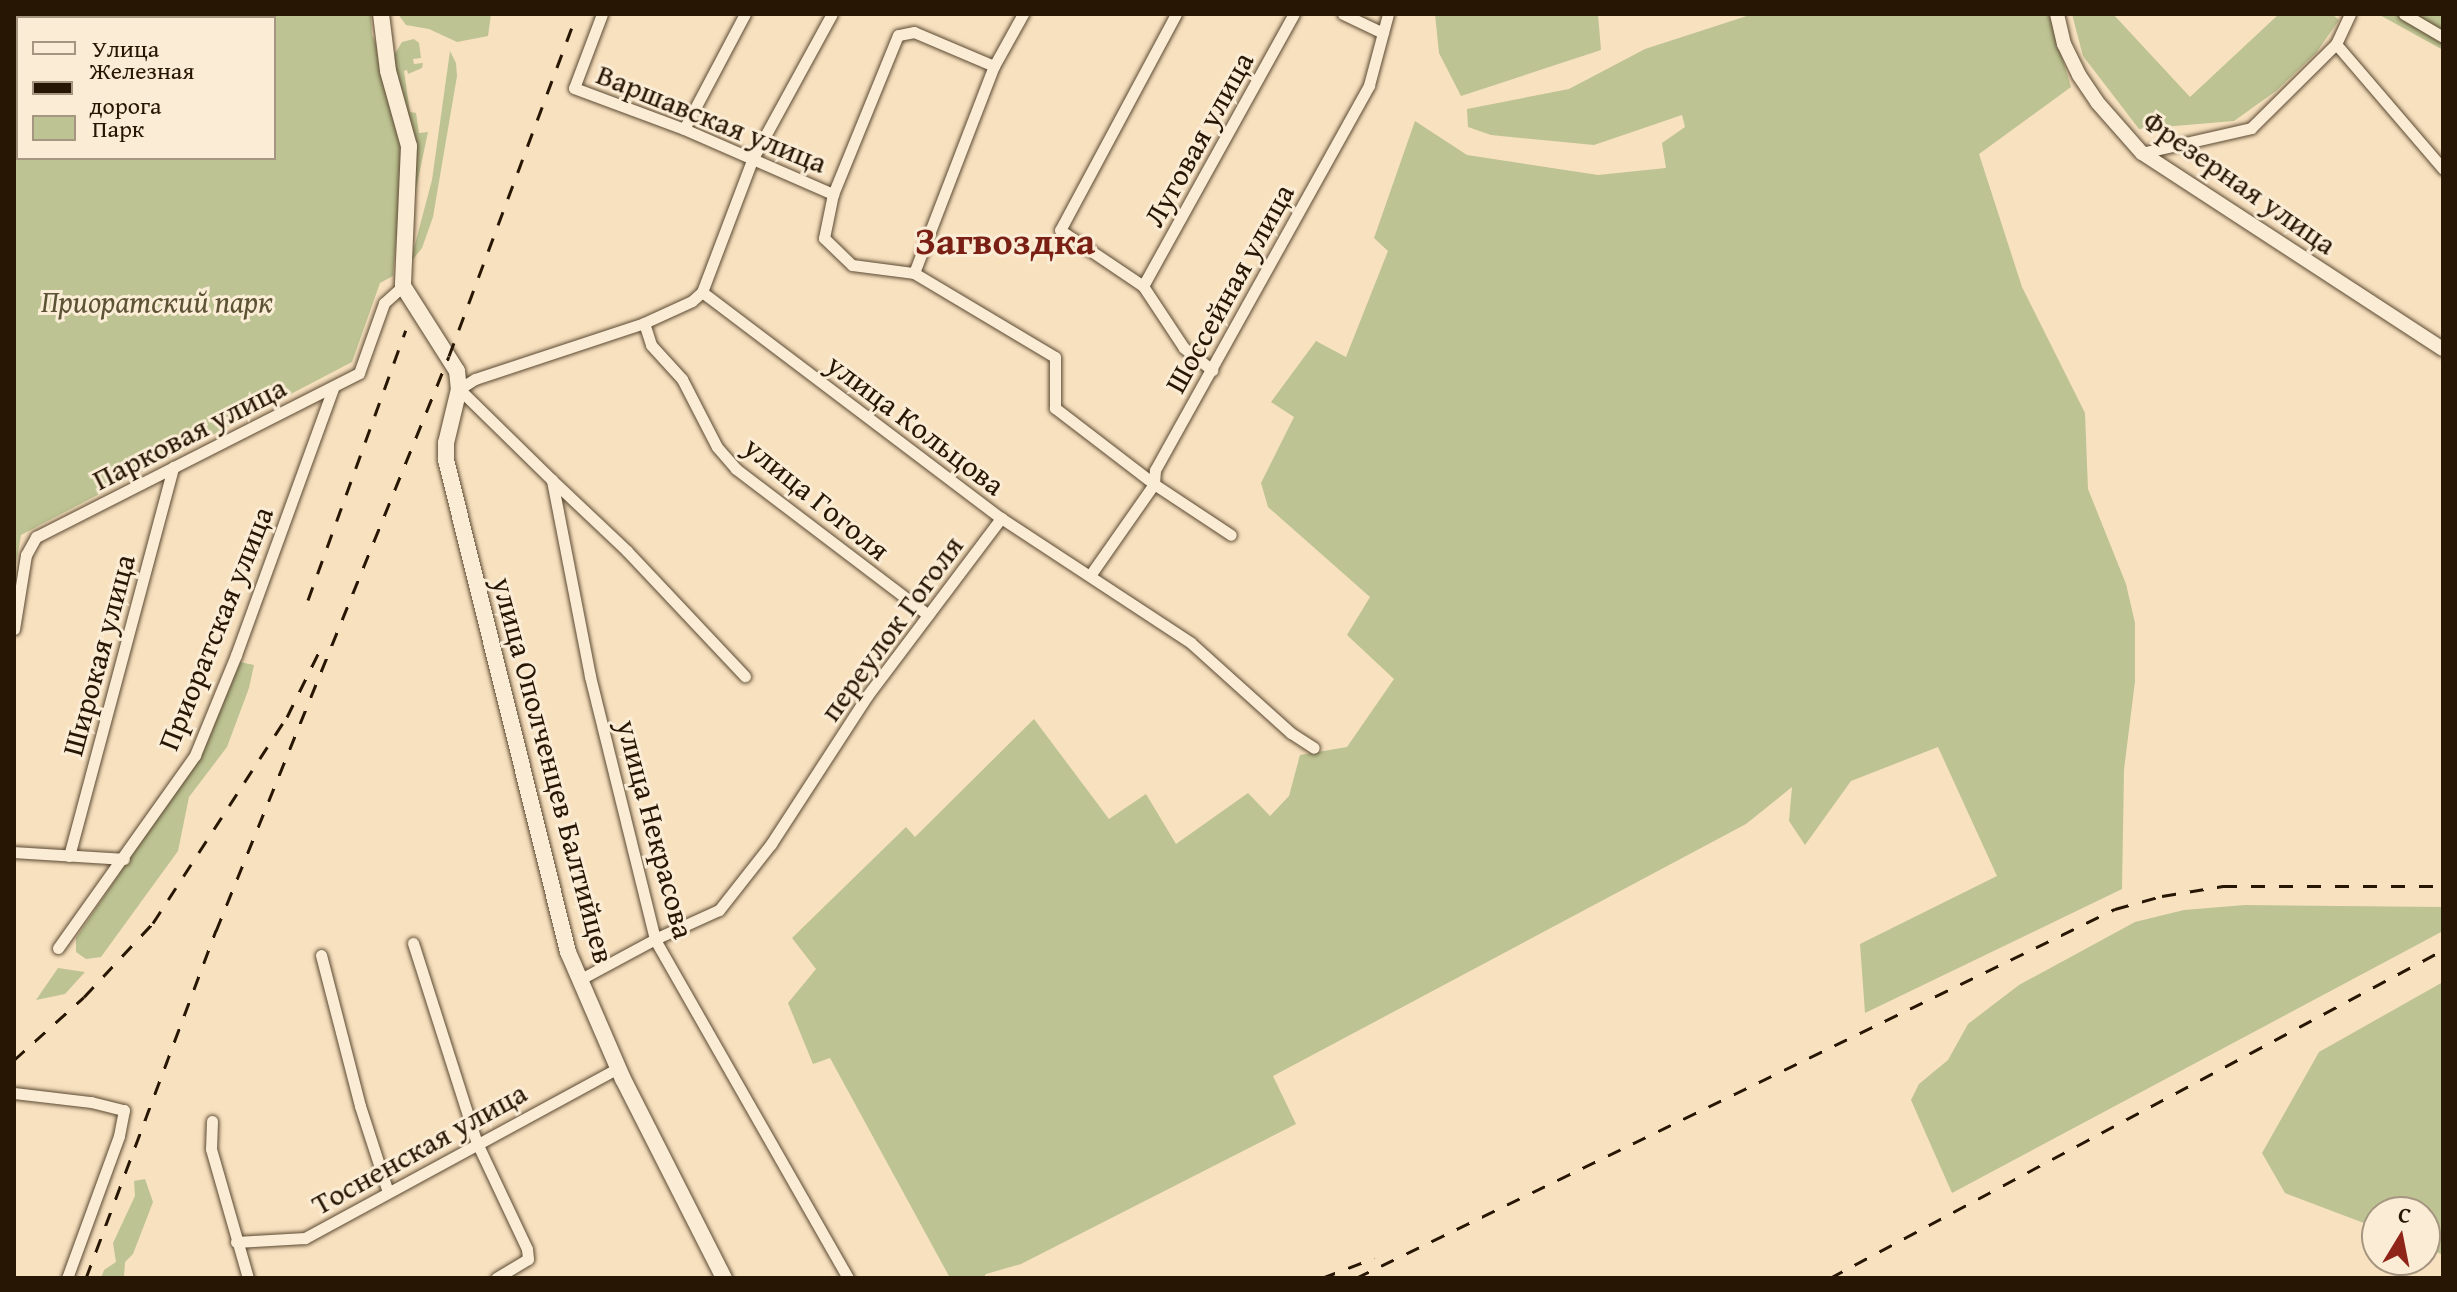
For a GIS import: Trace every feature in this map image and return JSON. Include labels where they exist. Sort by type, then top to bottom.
[{"type":"main road","points":[[381,14],[388,71],[409,146],[403,286],[421,319],[457,371],[459,389]]},
{"type":"main road","name":"улица Ополченцев Балтийцев","points":[[459,389],[446,443],[446,460],[568,952],[618,1068],[724,1278]]},
{"type":"street","name":"Варшавская улица","points":[[602,14],[574,88],[684,129],[833,194]]},
{"type":"street","points":[[684,129],[745,14]]},
{"type":"street","points":[[745,676],[627,551],[459,389],[475,379],[644,323],[692,301],[702,292],[753,158],[832,14]]},
{"type":"street","points":[[914,273],[994,66],[1023,14]]},
{"type":"street","points":[[1176,14],[1060,230],[1143,286],[1184,348],[1212,370]]},
{"type":"street","name":"Луговая улица","points":[[1143,286],[1294,14]]},
{"type":"street","points":[[1343,14],[1383,33]]},
{"type":"street","name":"Шоссейная улица","points":[[1091,574],[1154,484],[1155,470],[1369,85],[1388,14]]},
{"type":"street","name":"Фрезерная улица","points":[[2057,14],[2064,44],[2079,75],[2097,102],[2142,153],[2443,349]]},
{"type":"street","points":[[2142,153],[2175,142],[2251,128],[2336,44],[2350,14]]},
{"type":"street","points":[[2404,14],[2443,37]]},
{"type":"street","points":[[994,66],[914,32],[898,35],[833,194],[824,238],[852,265],[914,273],[1055,357],[1055,408],[1154,484],[1231,535]]},
{"type":"street","points":[[2336,44],[2443,169]]},
{"type":"street","name":"Парковая улица","points":[[14,629],[26,555],[36,537],[359,373],[384,303],[403,286]]},
{"type":"street","name":"улица Кольцова","points":[[702,292],[1001,518],[1091,574],[1191,643],[1291,733],[1314,748]]},
{"type":"street","name":"улица Гоголя","points":[[644,323],[651,345],[682,379],[717,447],[736,469],[928,615]]},
{"type":"street","name":"Приоратская улица","points":[[58,948],[195,755],[236,655],[333,388]]},
{"type":"street","name":"Широкая улица","points":[[69,856],[173,467]]},
{"type":"street","name":"улица Некрасова","points":[[552,480],[590,676],[655,939],[848,1278]]},
{"type":"street","name":"переулок Гоголя","points":[[579,980],[655,939],[719,910],[771,844],[867,696],[1001,518]]},
{"type":"street","points":[[14,852],[124,859]]},
{"type":"street","points":[[413,943],[477,1143],[527,1249],[528,1259],[496,1278]]},
{"type":"street","points":[[321,955],[360,1106],[388,1192]]},
{"type":"street","name":"Тосненская улица","points":[[236,1242],[305,1238],[618,1068]]},
{"type":"street","points":[[14,1093],[91,1102],[124,1110],[119,1136],[67,1278]]},
{"type":"street","points":[[212,1121],[211,1149],[248,1278]]},
{"type":"green space","name":"Приоратский парк","points":[[14,14],[371,14],[372,35],[382,56],[404,150],[393,276],[380,283],[352,362],[21,535],[14,577]]},
{"type":"green space","points":[[398,14],[491,14],[488,36],[457,42],[429,29],[406,25]]},
{"type":"green space","points":[[1435,14],[1598,14],[1601,50],[1461,96],[1439,53]]},
{"type":"green space","points":[[1753,14],[2049,14],[2071,87],[1979,154],[2022,287],[2085,413],[2088,489],[2126,584],[2135,623],[2135,681],[2124,770],[2122,889],[1865,1013],[1860,944],[1997,876],[1938,747],[1851,781],[1805,845],[1789,821],[1792,787],[1746,824],[1273,1076],[1296,1124],[1021,1264],[986,1274],[983,1278],[950,1278],[830,1058],[813,1064],[788,1003],[816,969],[792,938],[906,827],[915,837],[1034,719],[1109,819],[1146,794],[1176,844],[1248,793],[1270,816],[1289,796],[1300,755],[1347,747],[1394,679],[1347,635],[1370,597],[1268,507],[1261,483],[1294,417],[1271,402],[1316,341],[1346,357],[1388,251],[1374,238],[1415,121],[1467,155],[1598,175],[1666,168],[1662,143],[1685,127],[1682,115],[1594,145],[1491,135],[1468,127],[1467,109],[1569,89],[1645,49]]},
{"type":"green space","points":[[2072,14],[2113,14],[2190,97],[2279,14],[2332,14],[2339,20],[2316,53],[2276,91],[2234,121],[2139,129],[2083,56]]},
{"type":"green space","points":[[2378,14],[2443,14],[2443,50]]},
{"type":"green space","points":[[414,39],[419,43],[421,58],[413,59],[414,64],[423,63],[422,68],[408,74],[407,70],[404,71],[410,112],[416,113],[419,133],[428,132],[412,208],[416,160],[393,57],[402,42]]},
{"type":"green space","points":[[450,51],[456,63],[457,76],[433,217],[422,248],[410,263],[432,180]]},
{"type":"green space","points":[[240,662],[254,665],[249,688],[227,747],[189,797],[178,851],[101,957],[86,959],[76,952],[76,938],[198,757]]},
{"type":"green space","points":[[2245,905],[2443,907],[2443,931],[1952,1193],[1911,1100],[1919,1084],[1948,1060],[1968,1024],[2019,985],[2135,922],[2184,910]]},
{"type":"green space","points":[[58,968],[85,972],[65,994],[36,1000]]},
{"type":"green space","points":[[2443,982],[2443,1255],[2441,1196],[2361,1196],[2361,1222],[2285,1193],[2262,1153],[2319,1052]]},
{"type":"green space","points":[[145,1179],[153,1202],[133,1254],[125,1262],[124,1276],[101,1278],[104,1270],[116,1262],[113,1243],[135,1196],[134,1181]]},
{"type":"railway","points":[[86,1278],[216,931],[449,356],[577,14]]},
{"type":"railway","points":[[308,600],[406,330]]},
{"type":"railway","points":[[14,1060],[84,997],[153,923],[287,717],[320,650]]},
{"type":"railway","points":[[1356,1278],[2115,909],[2162,896],[2223,886],[2443,886]]},
{"type":"railway","points":[[1830,1278],[2443,950]]},
{"type":"railway","points":[[1322,1278],[1374,1258]]},
{"type":"district","name":"Загвоздка","points":[[1005,241]]}]
